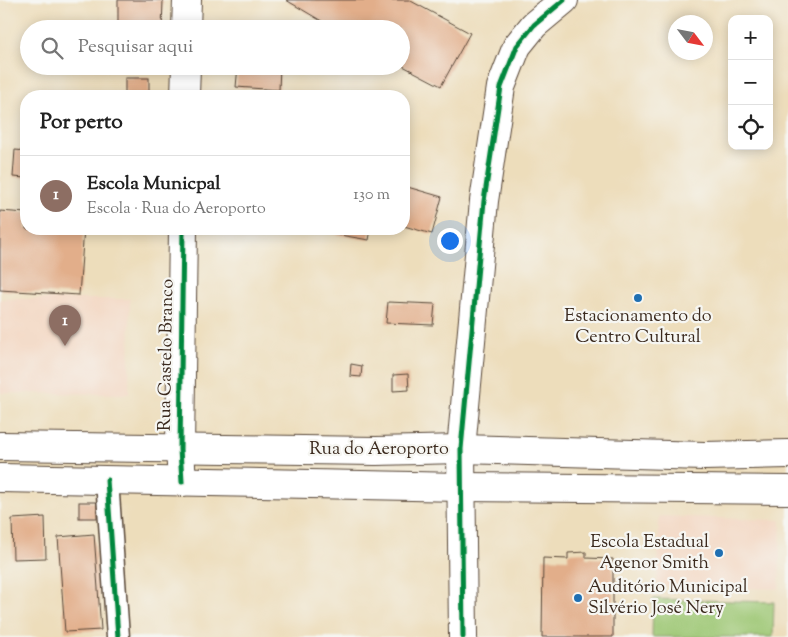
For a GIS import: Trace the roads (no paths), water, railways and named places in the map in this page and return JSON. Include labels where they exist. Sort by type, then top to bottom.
[{"type":"main road","points":[[186,0],[186,20]]},
{"type":"main road","points":[[463,637],[461,449],[484,201],[501,87],[516,46],[534,25],[564,0]]},
{"type":"main road","points":[[185,90],[186,75]]},
{"type":"main road","name":"Rua Castelo Branco","points":[[182,482],[180,449],[183,235]]},
{"type":"main road","name":"Rua do Aeroporto","points":[[0,446],[180,449],[461,449],[704,456],[788,454]]},
{"type":"main road","name":"Rua do Aeroporto","points":[[0,478],[462,488],[788,490]]},
{"type":"street","points":[[107,480],[118,637]]},
{"type":"place","name":"Estacionamento do Centro Cultural","points":[[638,298]]},
{"type":"place","name":"Escola Municpal","points":[[65,346]]},
{"type":"place","name":"Escola Estadual Agenor Smith","points":[[719,553]]},
{"type":"place","name":"Auditório Municipal Silvério José Nery","points":[[578,598]]}]
